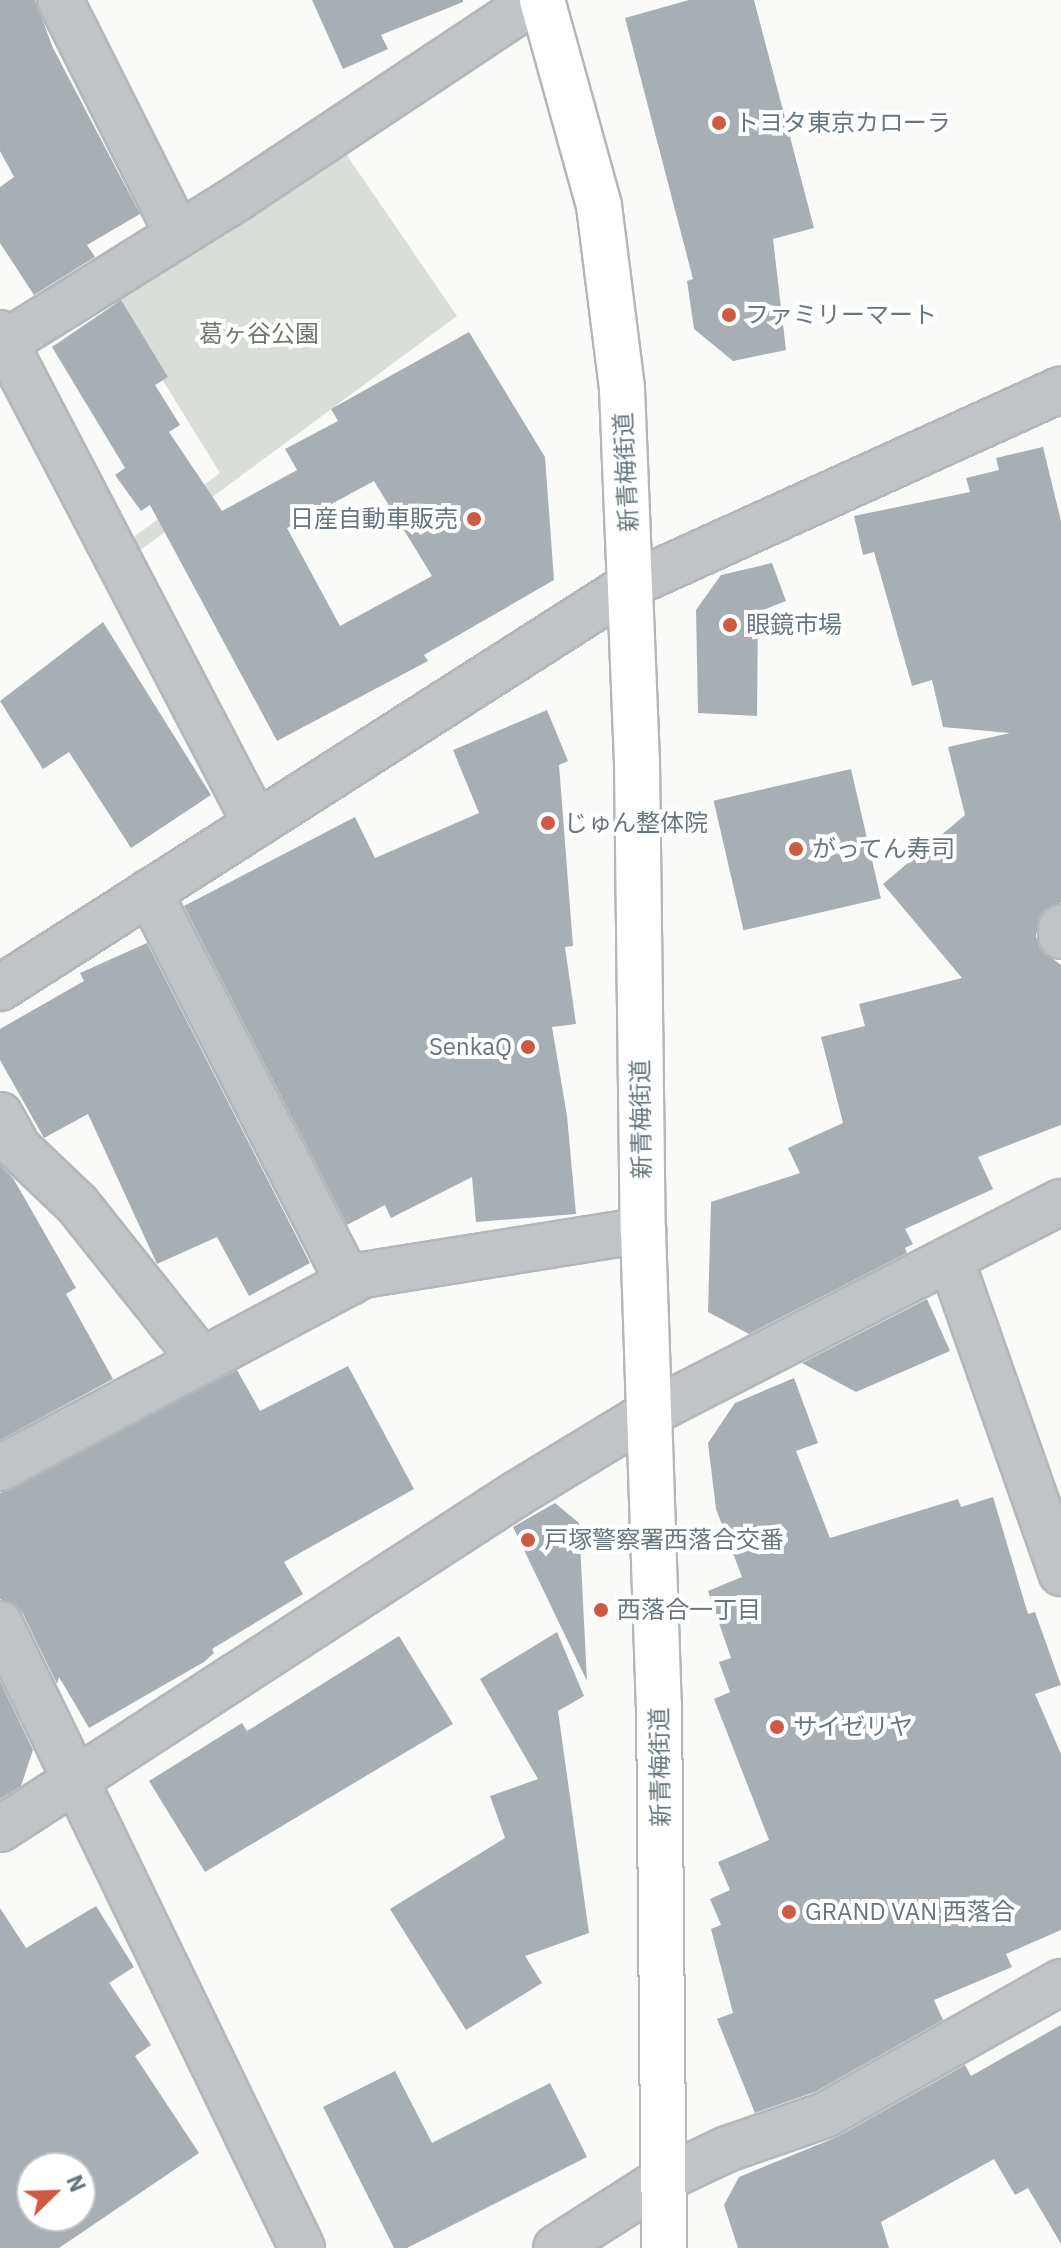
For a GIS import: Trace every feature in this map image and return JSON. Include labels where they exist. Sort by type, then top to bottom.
[{"type":"main road","name":"新青梅街道","points":[[542,0],[599,206],[622,389],[632,584],[643,1230],[659,1704],[664,2248]]},
{"type":"street","points":[[60,0],[178,235]]},
{"type":"street","points":[[256,824],[2,341],[178,235],[535,0]]},
{"type":"street","points":[[0,988],[632,584],[1061,389]]},
{"type":"street","points":[[149,892],[349,1283]]},
{"type":"street","points":[[1061,928],[1061,936]]},
{"type":"street","points":[[0,1115],[18,1148],[77,1204],[202,1361]]},
{"type":"street","points":[[0,1829],[648,1414],[1061,1202]]},
{"type":"street","points":[[0,1468],[363,1275],[643,1230]]},
{"type":"street","points":[[951,1260],[1061,1573]]},
{"type":"street","points":[[0,1624],[302,2248]]},
{"type":"street","points":[[556,2248],[664,2179],[727,2149],[825,2115],[1061,1982]]},
{"type":"green space","name":"葛ヶ谷公園","points":[[346,154],[457,316],[138,552],[131,539],[220,473],[115,303]]},
{"type":"building","points":[[0,0],[35,0],[53,48],[140,214],[87,245],[95,257],[34,295],[0,243],[0,187],[14,177],[0,151]]},
{"type":"building","points":[[312,0],[463,2],[381,35],[388,49],[343,69]]},
{"type":"building","name":"トヨタ東京カローラ","points":[[689,0],[754,0],[814,228],[773,239],[786,350],[733,361],[694,329],[687,281],[693,279],[625,18]]},
{"type":"building","points":[[121,300],[168,377],[155,385],[180,425],[169,432],[222,511],[297,470],[285,449],[338,421],[331,409],[469,332],[545,457],[554,580],[424,655],[428,661],[277,741],[150,505],[141,511],[115,475],[125,468],[52,347]],"holes":[[[374,481],[432,576],[340,626],[287,528]]]},
{"type":"building","points":[[1043,447],[1061,521],[1061,903],[1040,915],[1036,936],[1040,949],[1061,965],[1061,1125],[978,1157],[993,1189],[905,1229],[913,1244],[905,1248],[907,1253],[749,1334],[708,1312],[711,1202],[800,1173],[788,1148],[843,1123],[821,1037],[865,1026],[859,1004],[962,978],[883,884],[965,815],[948,747],[1010,733],[943,727],[932,680],[912,686],[874,552],[863,555],[854,516],[970,492],[966,478],[999,470],[996,458]]},
{"type":"building","points":[[772,563],[786,601],[758,612],[757,716],[698,713],[696,610],[721,575]]},
{"type":"building","points":[[103,622],[211,795],[131,848],[69,752],[43,769],[0,701]]},
{"type":"building","points":[[547,710],[568,761],[559,765],[573,946],[565,947],[576,1024],[552,1027],[567,1116],[576,1214],[476,1222],[472,1177],[391,1218],[385,1205],[347,1225],[184,906],[355,817],[375,858],[479,813],[453,750]]},
{"type":"building","name":"がってん寿司","points":[[851,769],[881,899],[744,930],[714,801]]},
{"type":"building","points":[[147,943],[310,1263],[249,1296],[217,1237],[157,1264],[88,1114],[44,1138],[0,1060],[0,1029],[84,981],[80,973]]},
{"type":"building","points":[[0,1165],[13,1178],[76,1288],[66,1294],[113,1379],[0,1440]]},
{"type":"building","points":[[927,1299],[950,1351],[856,1392],[802,1363]]},
{"type":"building","points":[[348,1366],[414,1489],[284,1562],[303,1594],[212,1649],[214,1653],[204,1662],[89,1728],[59,1677],[57,1684],[22,1612],[0,1599],[0,1493],[237,1370],[260,1411]]},
{"type":"building","points":[[794,1378],[818,1443],[796,1451],[830,1538],[958,1499],[961,1507],[993,1497],[1028,1614],[1035,1612],[1061,1685],[1035,1694],[1061,1754],[1061,1930],[1006,1954],[1012,1967],[934,2000],[943,2020],[815,2092],[755,2113],[717,2019],[733,2013],[711,1929],[721,1925],[710,1899],[730,1890],[718,1862],[769,1840],[714,1699],[730,1692],[719,1662],[731,1658],[708,1591],[742,1577],[716,1509],[708,1443],[735,1403]]},
{"type":"building","points":[[555,1503],[579,1523],[587,1681],[513,1527]]},
{"type":"building","points":[[557,1632],[584,1696],[558,1711],[589,1933],[525,1956],[542,1983],[466,2030],[390,1909],[505,1838],[490,1796],[538,1779],[480,1679]]},
{"type":"building","points":[[399,1636],[453,1724],[205,1872],[149,1781],[242,1723],[247,1731]]},
{"type":"building","points":[[0,1681],[33,1750],[21,1786],[0,1799]]},
{"type":"building","points":[[96,1906],[134,1967],[109,1983],[151,2045],[135,2056],[199,2153],[96,2223],[96,2152],[16,2152],[16,2232],[83,2232],[59,2248],[0,2248],[0,1908],[26,1948]]},
{"type":"building","points":[[1061,2025],[1061,2244],[1028,2188],[1015,2195],[994,2159],[881,2222],[889,2248],[738,2248],[724,2205],[739,2177],[837,2137],[965,2065],[971,2076]]},
{"type":"building","points":[[395,2071],[432,2143],[550,2083],[587,2157],[407,2248],[394,2248],[323,2107]]},
{"type":"place","name":"トヨタ東京カローラ","points":[[719,123]]},
{"type":"place","name":"ファミリーマート","points":[[729,315]]},
{"type":"place","name":"日産自動車販売","points":[[474,519]]},
{"type":"place","name":"眼鏡市場","points":[[730,625]]},
{"type":"place","name":"じゅん整体院","points":[[548,823]]},
{"type":"place","name":"がってん寿司","points":[[796,849]]},
{"type":"place","name":"SenkaQ","points":[[528,1047]]},
{"type":"place","name":"戸塚警察署西落合交番","points":[[528,1540]]},
{"type":"place","name":"西落合一丁目","points":[[601,1610]]},
{"type":"place","name":"サイゼリヤ","points":[[777,1727]]},
{"type":"place","name":"GRAND VAN 西落合","points":[[789,1912]]}]
